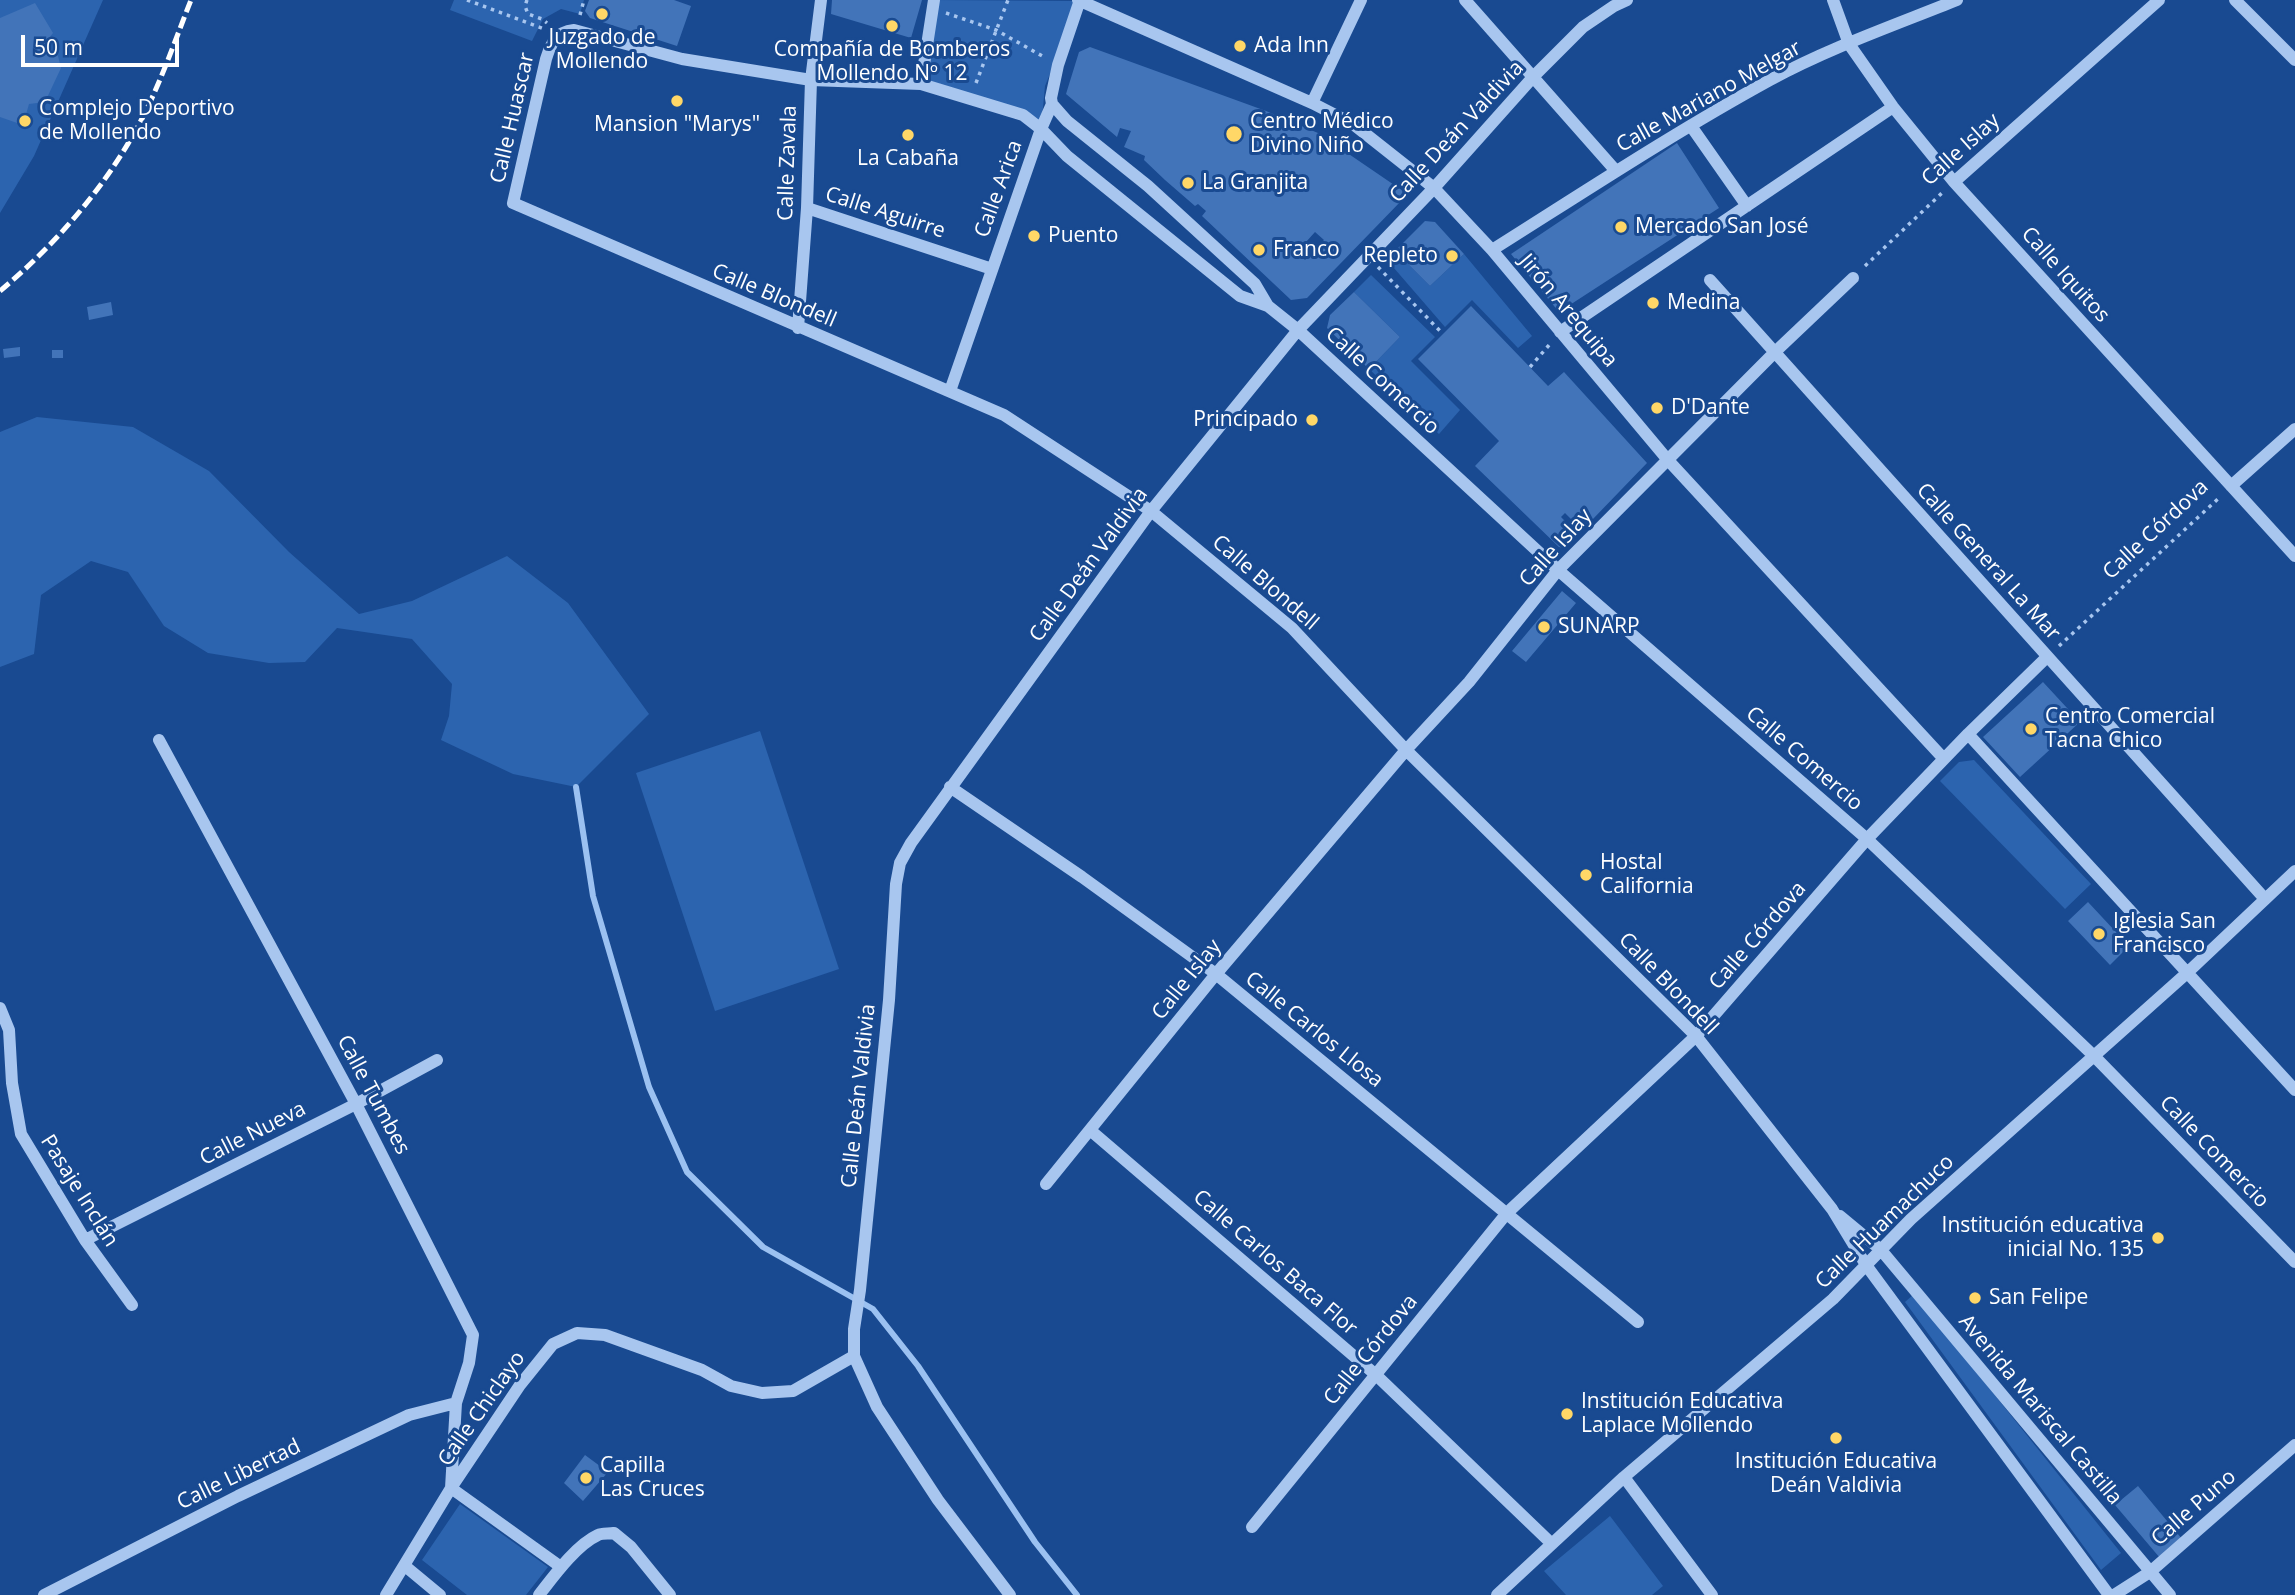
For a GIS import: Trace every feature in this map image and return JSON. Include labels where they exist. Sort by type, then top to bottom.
[{"type":"street","name":"Calle Zavala","points":[[798,328],[807,208],[811,80],[821,0]]},
{"type":"street","name":"Jirón Arequipa","points":[[1079,0],[1312,103],[1353,124],[1434,188],[1492,250],[1667,459],[1944,759]]},
{"type":"street","name":"Calle Arica","points":[[950,391],[1052,103],[1058,65],[1079,0]]},
{"type":"street","points":[[1312,103],[1361,0]]},
{"type":"street","points":[[1465,0],[1616,172]]},
{"type":"street","name":"Calle Deán Valdivia","points":[[853,1356],[853,1329],[860,1290],[889,1000],[896,884],[900,863],[911,843],[1152,511],[1298,330],[1434,188],[1534,76],[1583,27],[1627,0]]},
{"type":"street","name":"Calle Iquitos","points":[[1833,0],[1849,44],[1894,107],[1954,182],[2295,556]]},
{"type":"street","name":"Calle Mariano Melgar","points":[[1492,250],[1691,126],[1772,79],[1957,0]]},
{"type":"street","name":"Calle Islay","points":[[1954,182],[2159,0]]},
{"type":"street","points":[[2235,0],[2295,60]]},
{"type":"street","points":[[921,84],[932,4]]},
{"type":"street","name":"Calle Comercio","points":[[555,38],[564,31],[574,30],[682,60],[811,80],[921,84],[1023,115],[1041,128],[1067,156],[1240,296],[1268,306],[1298,330],[1558,570],[1867,839],[2095,1056],[2295,1262]]},
{"type":"street","name":"Calle Huascar","points":[[513,203],[546,58],[555,38]]},
{"type":"street","name":"Calle Comercio","points":[[1052,103],[1067,121],[1148,187],[1255,284],[1268,306]]},
{"type":"street","points":[[1560,332],[1894,107]]},
{"type":"street","points":[[1691,126],[1747,206]]},
{"type":"street","name":"Calle Blondell","points":[[513,203],[1004,415],[1152,511],[1292,628],[1406,750],[1696,1036],[1832,1209],[1866,1265]]},
{"type":"street","name":"Calle Aguirre","points":[[807,208],[992,269]]},
{"type":"street","name":"Calle Islay","points":[[1046,1184],[1216,975],[1406,750],[1469,682],[1558,570],[1775,352],[1853,278]]},
{"type":"street","name":"Calle General La Mar","points":[[1710,279],[2265,900]]},
{"type":"street","name":"Calle Córdova","points":[[2231,486],[2295,429]]},
{"type":"street","name":"Calle Córdova","points":[[1252,1527],[1507,1213],[1696,1036],[1867,839],[2047,657]]},
{"type":"street","points":[[1968,734],[2295,1090]]},
{"type":"street","name":"Calle Tumbes","points":[[159,740],[356,1104],[473,1335],[469,1363],[456,1403],[451,1488]]},
{"type":"street","name":"Calle Carlos Llosa","points":[[950,787],[1082,877],[1216,975],[1638,1322]]},
{"type":"street","name":"Calle Huamachuco","points":[[1497,1595],[1624,1477],[1833,1299],[1910,1219],[2187,973],[2295,871]]},
{"type":"street","name":"Pasaje Inclán","points":[[0,1008],[9,1030],[12,1083],[21,1134],[85,1240],[132,1305]]},
{"type":"street","name":"Calle Nueva","points":[[85,1240],[356,1104],[437,1060]]},
{"type":"street","name":"Calle Carlos Baca Flor","points":[[1090,1130],[1376,1375],[1552,1544]]},
{"type":"street","name":"Calle Blondell","points":[[1832,1209],[1881,1250]]},
{"type":"street","name":"Avenida Mariscal Castilla","points":[[1881,1250],[2170,1595]]},
{"type":"street","points":[[1866,1265],[2112,1595]]},
{"type":"street","name":"Calle Chiclayo","points":[[386,1595],[451,1488],[534,1366],[554,1344],[577,1333],[605,1335],[702,1370],[731,1386],[762,1393],[793,1391],[853,1356]]},
{"type":"street","points":[[853,1356],[877,1407],[938,1500],[1010,1595]]},
{"type":"street","name":"Calle Libertad","points":[[44,1595],[238,1496],[409,1415],[456,1403]]},
{"type":"street","name":"Calle Puno","points":[[2112,1595],[2150,1572],[2295,1445]]},
{"type":"street","points":[[1624,1477],[1712,1595]]},
{"type":"street","points":[[451,1488],[561,1567]]},
{"type":"street","points":[[539,1595],[561,1567],[598,1535],[614,1533],[631,1547],[670,1595]]},
{"type":"street","points":[[405,1566],[440,1595]]},
{"type":"path","points":[[467,0],[555,38]]},
{"type":"path","points":[[527,0],[525,6],[528,14],[542,19]]},
{"type":"path","points":[[971,98],[1008,0]]},
{"type":"path","points":[[932,4],[996,30],[1058,65]]},
{"type":"path","name":"Calle Islay","points":[[1853,278],[1954,182]]},
{"type":"path","points":[[1379,268],[1443,334]]},
{"type":"path","points":[[1530,367],[1560,332]]},
{"type":"path","name":"Calle Córdova","points":[[2047,657],[2231,486]]},
{"type":"shaded area","name":"Complejo Deportivo de Mollendo","points":[[0,0],[103,0],[34,156],[0,213]]},
{"type":"shaded area","points":[[454,0],[584,0],[580,14],[561,9],[543,19],[532,41],[450,10]]},
{"type":"shaded area","points":[[934,0],[1080,1],[1045,86],[1041,129],[1023,115],[921,84]]},
{"type":"shaded area","points":[[1395,251],[1430,286],[1464,254],[1532,336],[1518,348],[1472,300],[1445,327],[1387,260]]},
{"type":"shaded area","points":[[1371,275],[1435,337],[1411,361],[1460,410],[1439,434],[1369,369],[1400,337],[1354,292]]},
{"type":"shaded area","points":[[37,417],[133,427],[209,471],[289,552],[359,614],[412,601],[507,556],[568,603],[649,714],[576,787],[513,774],[441,740],[449,716],[452,684],[412,639],[337,628],[305,662],[269,663],[208,653],[164,626],[128,572],[91,561],[41,595],[34,654],[0,667],[0,432]]},
{"type":"shaded area","points":[[760,731],[839,969],[715,1011],[636,773]]},
{"type":"shaded area","points":[[1974,760],[2091,884],[2065,909],[1940,781],[1959,762]]},
{"type":"shaded area","points":[[1914,1294],[2121,1553],[2101,1570],[1905,1302]]},
{"type":"shaded area","points":[[460,1504],[548,1567],[526,1595],[467,1595],[422,1560]]},
{"type":"shaded area","points":[[1610,1516],[1663,1586],[1652,1595],[1566,1595],[1544,1571]]},
{"type":"building","points":[[589,0],[674,0],[691,6],[677,46],[590,18],[585,11]]},
{"type":"building","name":"Compañía de Bomberos Mollendo Nº 12","points":[[832,0],[922,0],[911,38],[831,14]]},
{"type":"building","points":[[35,3],[53,33],[45,43],[58,56],[61,68],[45,102],[29,104],[23,125],[0,117],[0,18]]},
{"type":"building","points":[[1090,47],[1266,111],[1318,133],[1403,191],[1403,199],[1307,298],[1291,300],[1202,216],[1206,211],[1198,204],[1195,206],[1165,180],[1144,160],[1145,156],[1124,147],[1131,131],[1120,128],[1117,137],[1066,94],[1079,52]],"holes":[[[1315,232],[1324,240],[1305,260],[1297,252]]]},
{"type":"building","name":"Mercado San José","points":[[1677,143],[1719,208],[1559,312],[1511,254]]},
{"type":"building","points":[[1425,221],[1435,222],[1464,254],[1430,286],[1395,251]]},
{"type":"building","points":[[1354,292],[1400,337],[1369,369],[1327,328],[1330,315]]},
{"type":"building","points":[[111,302],[113,315],[89,320],[87,307]]},
{"type":"building","points":[[1471,306],[1548,386],[1564,372],[1647,463],[1565,548],[1559,547],[1475,466],[1499,441],[1418,359]],"holes":[[[1565,513],[1576,524],[1572,528],[1561,517]]]},
{"type":"building","points":[[20,347],[20,356],[4,358],[3,349]]},
{"type":"building","points":[[52,350],[63,350],[63,358],[52,358]]},
{"type":"building","name":"SUNARP","points":[[1562,591],[1576,603],[1526,662],[1512,651]]},
{"type":"building","name":"Centro Comercial Tacna Chico","points":[[2043,682],[2080,722],[2020,777],[1983,737]]},
{"type":"building","name":"Iglesia San Francisco","points":[[2088,902],[2129,946],[2110,965],[2068,921]]},
{"type":"building","name":"Capilla Las Cruces","points":[[585,1455],[608,1472],[583,1501],[564,1483]]},
{"type":"building","points":[[2138,1486],[2182,1539],[2160,1558],[2115,1505]]},
{"type":"waterway","points":[[576,787],[593,896],[649,1087],[687,1172],[763,1247],[873,1309],[918,1366],[1035,1542],[1077,1595]]},
{"type":"railway","points":[[0,291],[76,216],[124,151],[152,97],[191,0]]},
{"type":"place","name":"Juzgado de Mollendo","points":[[602,14]]},
{"type":"place","name":"Compañía de Bomberos Mollendo Nº 12","points":[[892,26]]},
{"type":"place","name":"Ada Inn","points":[[1240,46]]},
{"type":"place","name":"Mansion \"Marys\"","points":[[677,101]]},
{"type":"place","name":"Complejo Deportivo de Mollendo","points":[[25,121]]},
{"type":"place","name":"Centro Médico Divino Niño","points":[[1234,134]]},
{"type":"place","name":"La Cabaña","points":[[908,135]]},
{"type":"place","name":"La Granjita","points":[[1188,183]]},
{"type":"place","name":"Mercado San José","points":[[1621,227]]},
{"type":"place","name":"Puento","points":[[1034,236]]},
{"type":"place","name":"Franco","points":[[1259,250]]},
{"type":"place","name":"Repleto","points":[[1452,256]]},
{"type":"place","name":"Medina","points":[[1653,303]]},
{"type":"place","name":"D'Dante","points":[[1657,408]]},
{"type":"place","name":"Principado","points":[[1312,420]]},
{"type":"place","name":"SUNARP","points":[[1544,627]]},
{"type":"place","name":"Centro Comercial Tacna Chico","points":[[2031,729]]},
{"type":"place","name":"Hostal California","points":[[1586,875]]},
{"type":"place","name":"Iglesia San Francisco","points":[[2099,934]]},
{"type":"place","name":"Institución educativa inicial No. 135","points":[[2158,1238]]},
{"type":"place","name":"San Felipe","points":[[1975,1298]]},
{"type":"place","name":"Institución Educativa Laplace Mollendo","points":[[1567,1414]]},
{"type":"place","name":"Institución Educativa Deán Valdivia","points":[[1836,1438]]},
{"type":"place","name":"Capilla Las Cruces","points":[[586,1478]]}]
